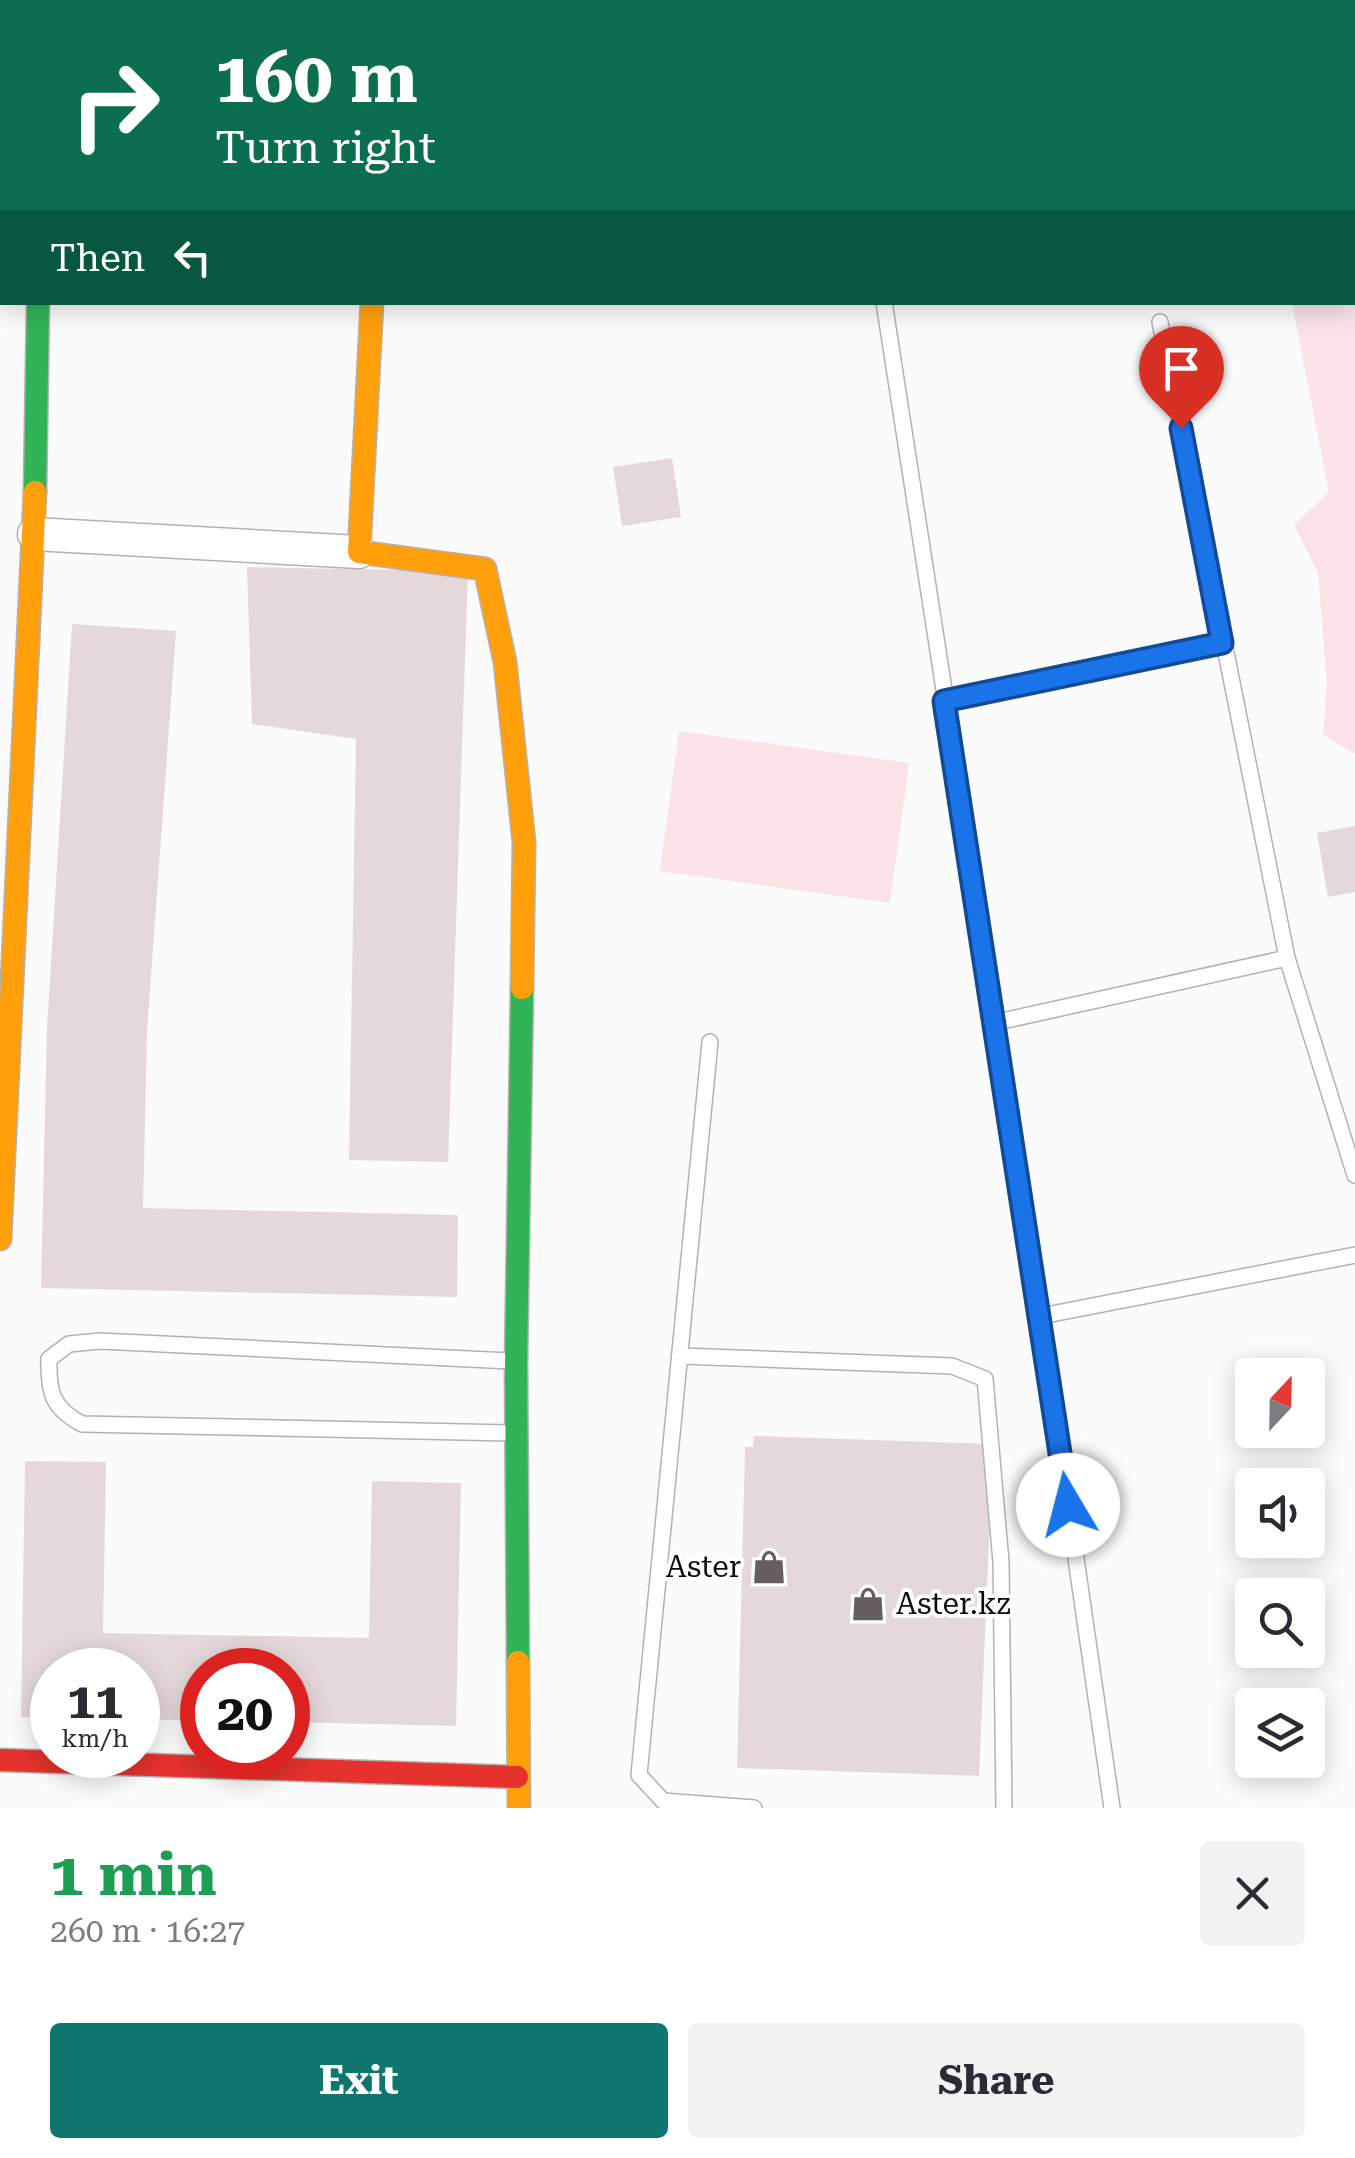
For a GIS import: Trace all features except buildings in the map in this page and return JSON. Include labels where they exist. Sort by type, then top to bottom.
[{"type":"street","points":[[0,1238],[34,534],[38,305]]},
{"type":"street","points":[[359,552],[372,305]]},
{"type":"street","points":[[34,534],[359,552],[486,569],[504,662],[524,842],[516,1362],[519,1808]]},
{"type":"street","points":[[0,1760],[517,1777]]},
{"type":"lane","points":[[884,305],[1041,1316],[1112,1808]]},
{"type":"lane","points":[[1160,322],[1287,958],[1355,1175]]},
{"type":"lane","points":[[944,701],[1222,643]]},
{"type":"lane","points":[[993,1023],[1287,958]]},
{"type":"lane","points":[[710,1042],[638,1775],[663,1801],[754,1808]]},
{"type":"lane","points":[[1041,1316],[1355,1255]]},
{"type":"lane","points":[[516,1362],[100,1340],[69,1344],[50,1359],[48,1391],[60,1412],[82,1424],[516,1433]]},
{"type":"lane","points":[[680,1356],[952,1366],[985,1379],[1000,1562],[1004,1808]]},
{"type":"shaded area","points":[[1292,305],[1355,305],[1355,754],[1323,735],[1327,684],[1318,573],[1294,525],[1329,492]]},
{"type":"shaded area","points":[[679,731],[909,763],[890,903],[660,871]]},
{"type":"traffic: fast","points":[[35,492],[38,305]]},
{"type":"traffic: fast","points":[[518,1662],[516,1362],[522,988]]},
{"type":"traffic: slow","points":[[372,305],[359,552],[485,569],[505,662],[524,842],[522,988]]},
{"type":"traffic: slow","points":[[0,1239],[35,492]]},
{"type":"traffic: slow","points":[[518,1662],[519,1808]]},
{"type":"traffic: jam","points":[[0,1760],[517,1777]]},
{"type":"place","name":"Aster","points":[[769,1567]]},
{"type":"place","name":"Aster.kz","points":[[868,1604]]},
{"type":"route","points":[[1068,1505],[944,701],[1222,643],[1181,428]]}]
